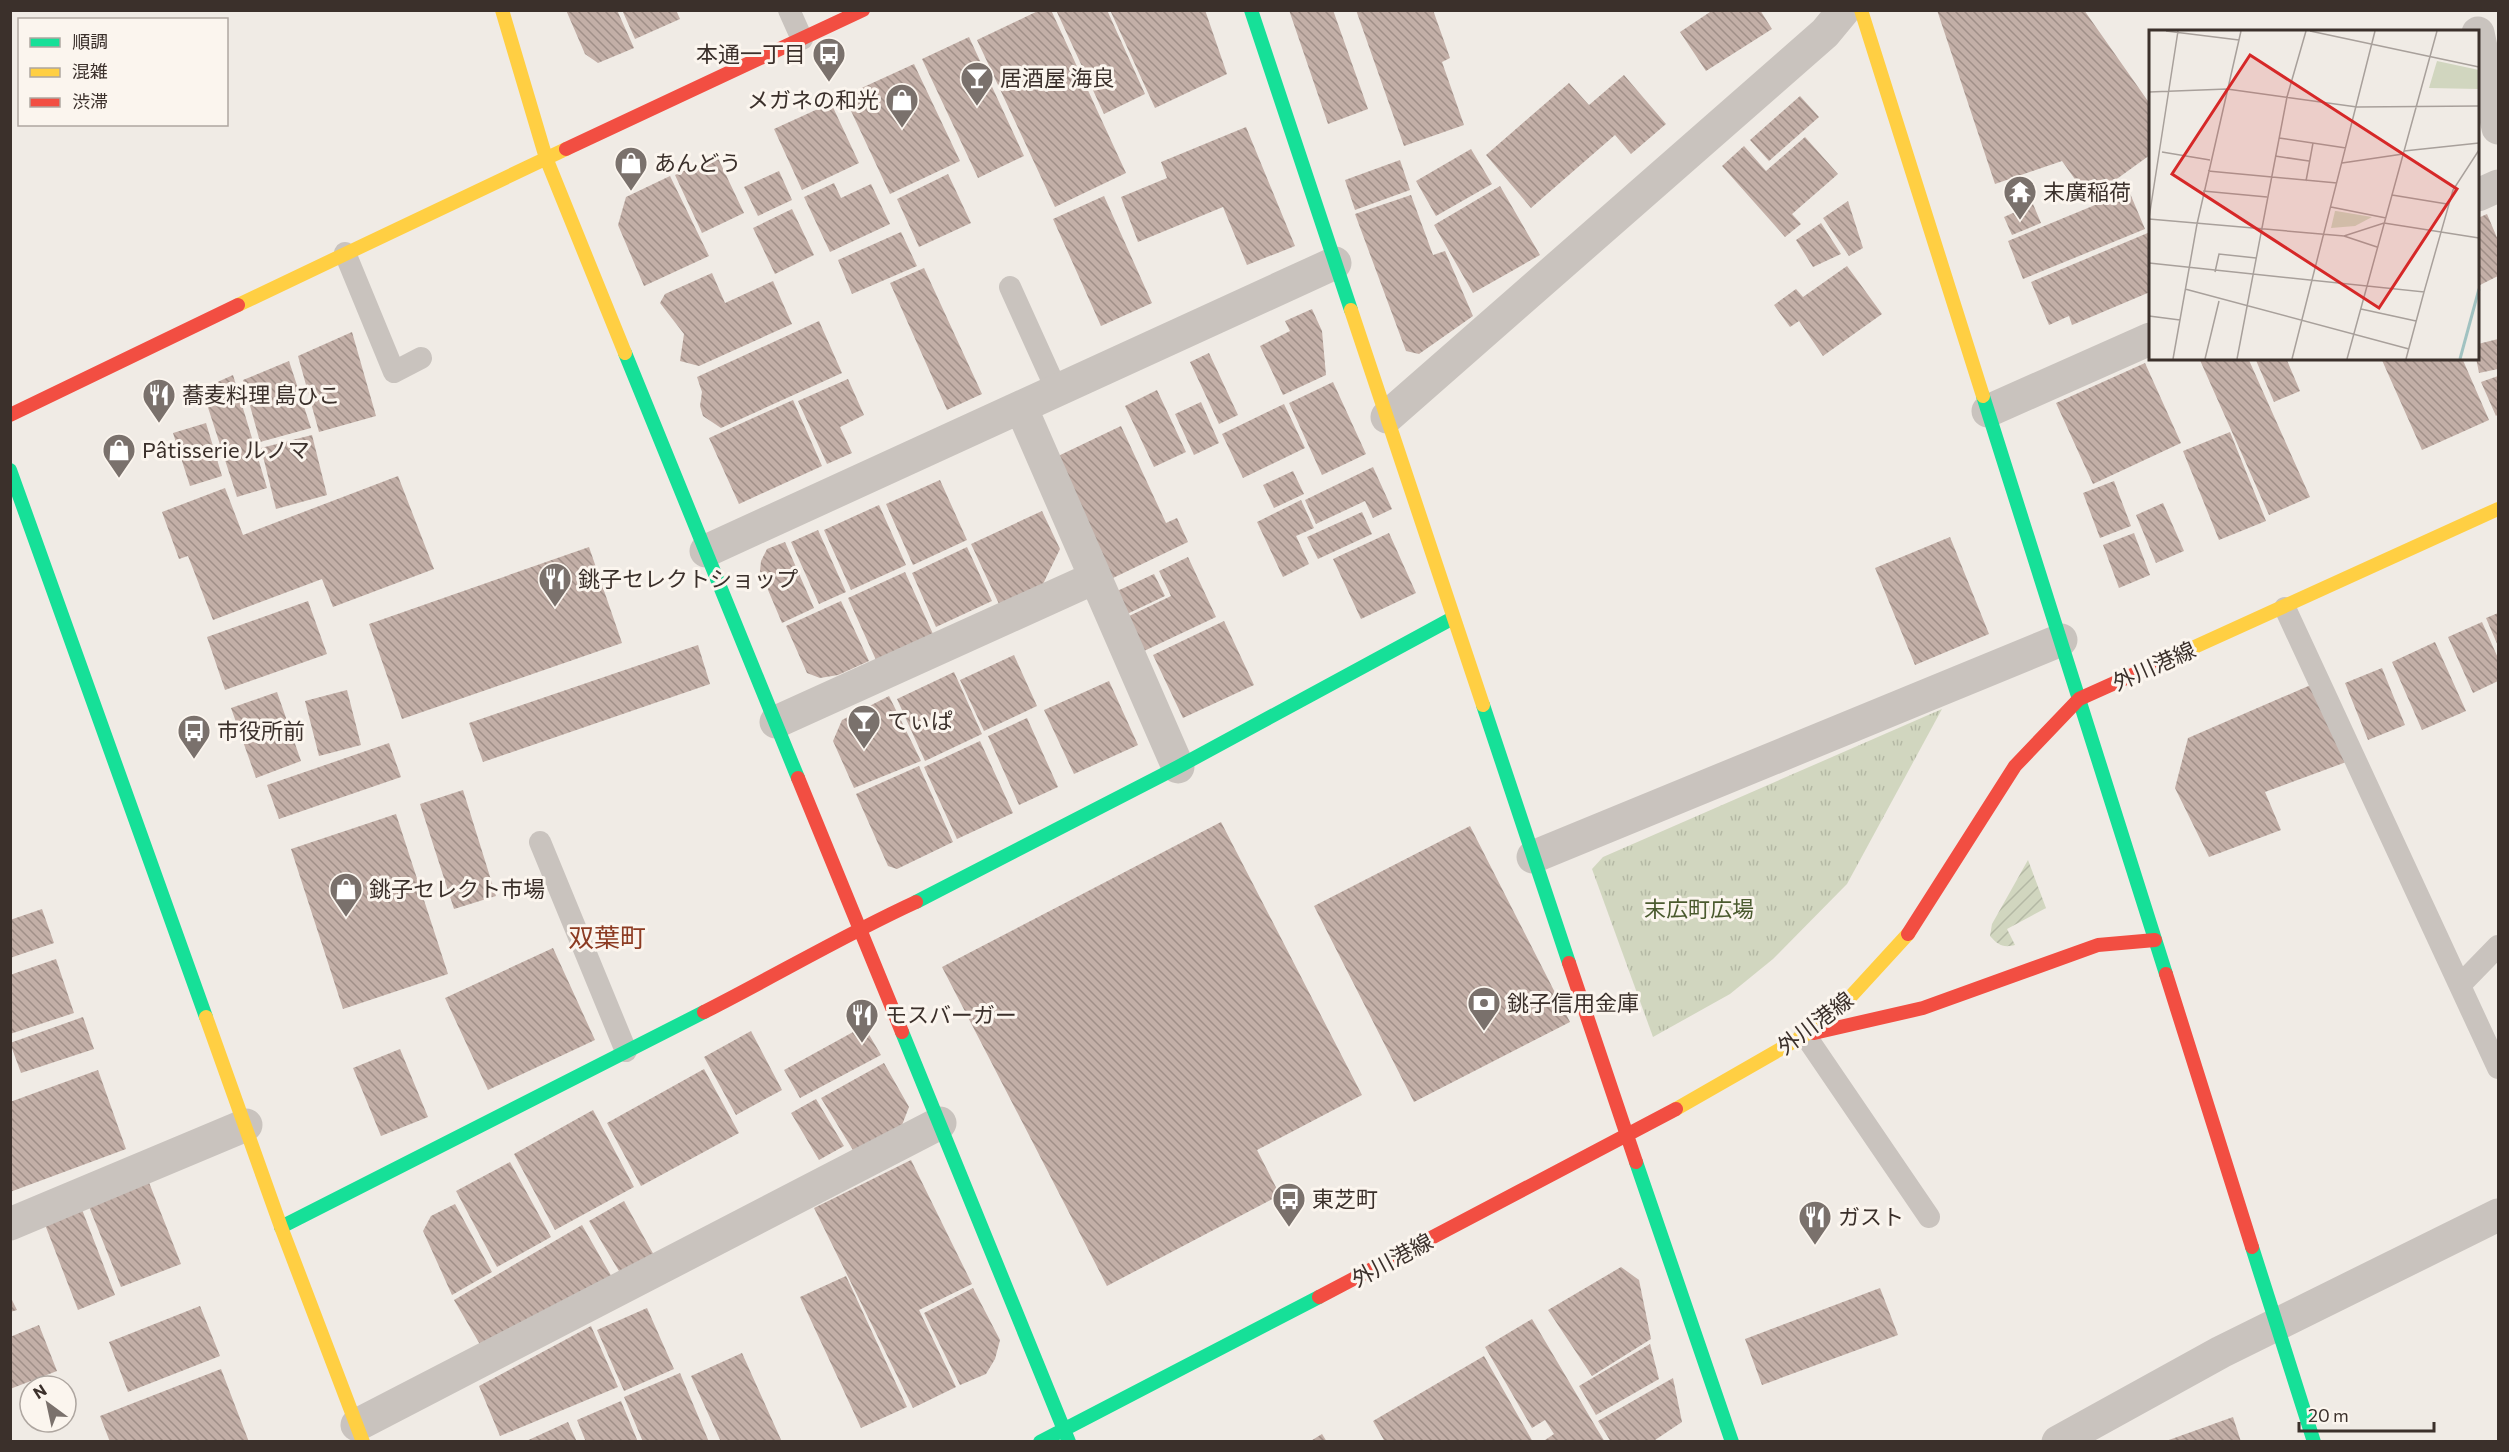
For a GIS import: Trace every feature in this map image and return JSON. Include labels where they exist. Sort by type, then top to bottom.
[{"type":"street","points":[[502,10],[546,158],[1070,1442]]},
{"type":"street","points":[[10,415],[345,253],[863,10]]},
{"type":"street","points":[[1251,10],[1627,1137],[1732,1442]]},
{"type":"street","points":[[1386,417],[1816,41],[1844,10]]},
{"type":"street","points":[[1861,10],[2314,1442]]},
{"type":"street","points":[[2474,10],[2477,30]]},
{"type":"street","points":[[2479,41],[2499,128]]},
{"type":"street","points":[[2479,195],[2499,186]]},
{"type":"street","points":[[706,551],[1335,263]]},
{"type":"street","points":[[1988,411],[2149,340]]},
{"type":"street","points":[[1021,407],[1178,767]]},
{"type":"street","points":[[10,470],[281,1227],[360,1433],[939,1123]]},
{"type":"street","name":"外川港線","points":[[1040,1442],[1064,1427],[1240,1340],[1627,1137],[1804,1035],[1842,1006],[1904,941],[2015,766],[2079,699],[2285,608],[2499,509]]},
{"type":"street","points":[[776,722],[1094,578]]},
{"type":"street","points":[[281,1227],[823,951],[860,928],[930,896],[1178,767],[1453,618]]},
{"type":"street","points":[[1533,857],[2061,640]]},
{"type":"street","points":[[1804,1035],[1923,1008],[2098,945],[2155,940]]},
{"type":"street","points":[[10,1224],[246,1125]]},
{"type":"street","points":[[2058,1442],[2277,1324],[2499,1215]]},
{"type":"lane","points":[[789,10],[802,39]]},
{"type":"lane","points":[[345,253],[394,372],[422,358]]},
{"type":"lane","points":[[1010,287],[1057,390]]},
{"type":"lane","points":[[2285,608],[2499,1068]]},
{"type":"lane","points":[[540,842],[626,1051]]},
{"type":"lane","points":[[2461,984],[2499,946]]},
{"type":"lane","points":[[1804,1035],[1929,1217]]},
{"type":"green space","name":"末広町広場","points":[[1942,709],[1847,884],[1773,959],[1730,994],[1653,1037],[1592,869],[1603,857]]},
{"type":"green space","points":[[2028,860],[2046,908],[2007,929],[2015,945],[2001,945],[1990,936],[1992,924]]},
{"type":"building","points":[[566,10],[617,10],[634,48],[598,63],[585,54]]},
{"type":"building","points":[[622,10],[676,10],[680,19],[635,39]]},
{"type":"building","points":[[1040,10],[1051,10],[1126,173],[1055,207],[977,40]]},
{"type":"building","points":[[1056,10],[1107,10],[1145,94],[1104,114]]},
{"type":"building","points":[[1110,10],[1205,10],[1227,74],[1155,108]]},
{"type":"building","points":[[1289,10],[1333,10],[1368,109],[1328,124]]},
{"type":"building","points":[[1356,10],[1433,10],[1450,58],[1442,62],[1464,125],[1404,146]]},
{"type":"building","points":[[1713,10],[1760,10],[1772,29],[1706,71],[1680,32]]},
{"type":"building","points":[[1937,10],[2084,10],[2149,103],[2149,156],[2089,199],[2062,161],[1995,184]]},
{"type":"building","points":[[969,37],[1024,156],[978,178],[922,59]]},
{"type":"building","points":[[914,64],[960,161],[890,194],[844,96]]},
{"type":"building","points":[[1624,75],[1666,124],[1631,154],[1615,135],[1531,208],[1486,155],[1569,83],[1589,105]]},
{"type":"building","points":[[1800,96],[1819,117],[1769,161],[1750,140]]},
{"type":"building","points":[[831,103],[859,163],[802,190],[774,129]]},
{"type":"building","points":[[1246,127],[1295,246],[1247,265],[1223,207],[1138,242],[1121,197],[1167,178],[1161,162]]},
{"type":"building","points":[[1805,137],[1838,174],[1792,214],[1801,224],[1785,237],[1722,166],[1744,146],[1766,171]]},
{"type":"building","points":[[1471,149],[1492,184],[1436,216],[1416,181]]},
{"type":"building","points":[[717,156],[744,213],[702,233],[675,175]]},
{"type":"building","points":[[1400,160],[1410,190],[1355,210],[1345,180]]},
{"type":"building","points":[[779,171],[792,200],[758,216],[744,187]]},
{"type":"building","points":[[948,174],[971,223],[919,247],[897,199]]},
{"type":"building","points":[[670,176],[709,256],[644,286],[618,225],[626,197]]},
{"type":"building","points":[[834,183],[841,198],[871,184],[890,224],[830,252],[804,197]]},
{"type":"building","points":[[1500,186],[1540,255],[1473,293],[1434,225]]},
{"type":"building","points":[[2129,191],[2145,229],[2023,279],[2008,241]]},
{"type":"building","points":[[1411,195],[1433,255],[1445,251],[1473,316],[1419,354],[1406,351],[1355,214]]},
{"type":"building","points":[[1104,196],[1152,303],[1101,326],[1053,219]]},
{"type":"building","points":[[1848,201],[1863,248],[1849,256],[1823,218]]},
{"type":"building","points":[[2033,204],[2041,223],[2012,235],[2004,217]]},
{"type":"building","points":[[792,209],[814,255],[775,274],[753,228]]},
{"type":"building","points":[[2487,214],[2498,240],[2498,276],[2479,286],[2479,218]]},
{"type":"building","points":[[1821,223],[1841,254],[1813,267],[1796,240]]},
{"type":"building","points":[[901,232],[917,266],[852,294],[838,260]]},
{"type":"building","points":[[2149,232],[2149,292],[2072,325],[2069,316],[2049,325],[2031,282]]},
{"type":"building","points":[[1847,266],[1882,314],[1823,356],[1799,321],[1790,327],[1774,305],[1796,289],[1803,297]]},
{"type":"building","points":[[924,268],[982,394],[947,410],[890,283]]},
{"type":"building","points":[[712,273],[725,303],[773,281],[792,324],[699,366],[680,361],[684,334],[660,303],[665,294]]},
{"type":"building","points":[[1312,309],[1322,331],[1326,375],[1283,395],[1260,346],[1290,331],[1285,321]]},
{"type":"building","points":[[819,321],[842,373],[721,428],[703,416],[700,406],[702,392],[697,377]]},
{"type":"building","points":[[352,332],[376,416],[319,432],[298,356]]},
{"type":"building","points":[[2498,339],[2498,369],[2479,373],[2476,360],[2479,360],[2479,344]]},
{"type":"building","points":[[1209,353],[1238,415],[1219,424],[1190,362]]},
{"type":"building","points":[[2200,360],[2249,360],[2310,497],[2269,515]]},
{"type":"building","points":[[2256,360],[2287,360],[2300,391],[2274,402]]},
{"type":"building","points":[[2382,360],[2463,360],[2489,420],[2422,450]]},
{"type":"building","points":[[289,361],[311,428],[260,442],[243,380]]},
{"type":"building","points":[[2145,363],[2181,443],[2093,484],[2056,403]]},
{"type":"building","points":[[233,375],[267,488],[237,497],[202,389]]},
{"type":"building","points":[[2498,376],[2498,414],[2496,416],[2481,382]]},
{"type":"building","points":[[848,379],[864,415],[840,427],[852,453],[827,464],[798,401]]},
{"type":"building","points":[[1333,382],[1366,454],[1322,475],[1289,403]]},
{"type":"building","points":[[1157,390],[1186,452],[1154,467],[1125,406]]},
{"type":"building","points":[[793,400],[822,466],[739,504],[709,438]]},
{"type":"building","points":[[1201,402],[1219,443],[1194,455],[1175,414]]},
{"type":"building","points":[[1284,404],[1305,448],[1243,478],[1222,434]]},
{"type":"building","points":[[206,423],[222,476],[190,486],[173,433]]},
{"type":"building","points":[[1121,426],[1166,523],[1177,518],[1188,542],[1113,578],[1056,457]]},
{"type":"building","points":[[2230,432],[2266,521],[2219,540],[2183,451]]},
{"type":"building","points":[[312,435],[327,495],[276,509],[261,448]]},
{"type":"building","points":[[1373,467],[1392,509],[1373,518],[1365,501],[1316,524],[1305,500]]},
{"type":"building","points":[[1293,471],[1304,494],[1274,508],[1263,485]]},
{"type":"building","points":[[398,476],[434,569],[333,607],[322,579],[213,620],[188,556],[179,559],[162,512],[225,488],[243,535]]},
{"type":"building","points":[[940,480],[967,540],[913,565],[886,504]]},
{"type":"building","points":[[2114,481],[2131,526],[2100,538],[2083,493]]},
{"type":"building","points":[[1301,500],[1314,528],[1296,536],[1309,564],[1283,577],[1257,522]]},
{"type":"building","points":[[2163,503],[2184,551],[2156,563],[2136,515]]},
{"type":"building","points":[[879,505],[906,565],[851,590],[824,530]]},
{"type":"building","points":[[1042,511],[1060,549],[1043,584],[999,604],[971,544]]},
{"type":"building","points":[[1362,512],[1372,534],[1318,559],[1307,537]]},
{"type":"building","points":[[818,530],[846,592],[819,604],[791,542]]},
{"type":"building","points":[[1389,533],[1416,593],[1361,619],[1333,559]]},
{"type":"building","points":[[2134,533],[2150,575],[2119,588],[2103,545]]},
{"type":"building","points":[[1950,537],[1989,634],[1915,665],[1875,568]]},
{"type":"building","points":[[785,542],[814,608],[782,623],[760,571],[761,561],[767,549]]},
{"type":"building","points":[[589,547],[622,643],[402,719],[369,624]]},
{"type":"building","points":[[967,547],[992,601],[936,627],[912,573]]},
{"type":"building","points":[[1188,557],[1216,617],[1144,651],[1127,617],[1171,596],[1159,571]]},
{"type":"building","points":[[905,572],[933,634],[876,660],[848,598]]},
{"type":"building","points":[[1154,574],[1165,596],[1125,615],[1115,592]]},
{"type":"building","points":[[308,601],[327,654],[225,690],[207,637]]},
{"type":"building","points":[[841,601],[869,661],[838,675],[820,678],[807,673],[786,626]]},
{"type":"building","points":[[2498,613],[2498,646],[2486,618]]},
{"type":"building","points":[[1224,621],[1254,685],[1183,718],[1153,655]]},
{"type":"building","points":[[2482,622],[2498,658],[2498,681],[2473,693],[2448,637]]},
{"type":"building","points":[[2435,642],[2466,711],[2422,730],[2392,662]]},
{"type":"building","points":[[698,645],[710,684],[483,762],[469,723]]},
{"type":"building","points":[[1014,655],[1037,706],[984,731],[960,680]]},
{"type":"building","points":[[2382,668],[2405,725],[2368,740],[2345,683]]},
{"type":"building","points":[[954,672],[982,734],[925,761],[897,699]]},
{"type":"building","points":[[1109,681],[1138,745],[1074,774],[1044,710]]},
{"type":"building","points":[[2313,684],[2349,761],[2265,792],[2281,830],[2209,857],[2175,788],[2188,738]]},
{"type":"building","points":[[347,690],[361,745],[319,756],[305,701]]},
{"type":"building","points":[[277,692],[301,761],[256,778],[231,708]]},
{"type":"building","points":[[889,696],[921,761],[854,788],[833,741],[842,720]]},
{"type":"building","points":[[1027,718],[1058,787],[1019,805],[988,736]]},
{"type":"building","points":[[980,741],[1013,813],[957,839],[924,767]]},
{"type":"building","points":[[389,743],[401,777],[279,819],[267,785]]},
{"type":"building","points":[[919,766],[953,842],[897,869],[888,866],[856,794]]},
{"type":"building","points":[[463,790],[496,896],[454,909],[420,804]]},
{"type":"building","points":[[396,814],[448,974],[343,1009],[291,849]]},
{"type":"building","points":[[1221,822],[1362,1095],[1257,1150],[1280,1195],[1107,1286],[942,967]]},
{"type":"building","points":[[1470,826],[1570,1022],[1414,1102],[1314,906]]},
{"type":"building","points":[[42,909],[54,943],[10,958],[10,920]]},
{"type":"building","points":[[553,948],[595,1040],[488,1090],[445,998]]},
{"type":"building","points":[[56,959],[74,1013],[10,1034],[10,975]]},
{"type":"building","points":[[83,1017],[94,1049],[21,1073],[10,1043]]},
{"type":"building","points":[[864,1026],[881,1055],[800,1098],[784,1070]]},
{"type":"building","points":[[751,1031],[782,1090],[736,1115],[704,1057]]},
{"type":"building","points":[[400,1049],[428,1117],[381,1136],[353,1068]]},
{"type":"building","points":[[884,1063],[909,1107],[902,1125],[856,1155],[821,1098]]},
{"type":"building","points":[[704,1069],[739,1133],[641,1186],[607,1123]]},
{"type":"building","points":[[98,1070],[126,1149],[10,1192],[10,1102]]},
{"type":"building","points":[[816,1099],[844,1146],[819,1160],[791,1113]]},
{"type":"building","points":[[593,1110],[634,1187],[555,1230],[514,1154]]},
{"type":"building","points":[[911,1160],[972,1284],[919,1310],[956,1387],[913,1408],[814,1208]]},
{"type":"building","points":[[510,1162],[551,1237],[497,1267],[456,1191]]},
{"type":"building","points":[[148,1180],[181,1264],[121,1287],[88,1204]]},
{"type":"building","points":[[624,1201],[655,1257],[622,1276],[589,1221]]},
{"type":"building","points":[[455,1204],[492,1272],[452,1295],[423,1231],[431,1216]]},
{"type":"building","points":[[81,1207],[115,1295],[78,1310],[44,1222]]},
{"type":"building","points":[[582,1225],[613,1279],[485,1353],[454,1300]]},
{"type":"building","points":[[1621,1267],[1639,1280],[1651,1339],[1592,1376],[1548,1310]]},
{"type":"building","points":[[846,1276],[907,1407],[861,1428],[800,1297]]},
{"type":"building","points":[[973,1288],[1000,1340],[995,1359],[986,1374],[960,1385],[924,1313]]},
{"type":"building","points":[[1880,1288],[1898,1335],[1762,1385],[1745,1339]]},
{"type":"building","points":[[10,1296],[17,1310],[10,1312]]},
{"type":"building","points":[[200,1306],[220,1356],[128,1392],[109,1342]]},
{"type":"building","points":[[647,1308],[674,1369],[624,1391],[597,1330]]},
{"type":"building","points":[[1532,1319],[1605,1442],[1542,1442],[1554,1434],[1545,1420],[1532,1428],[1485,1347]]},
{"type":"building","points":[[39,1325],[57,1371],[49,1374],[18,1374],[18,1386],[10,1389],[10,1337]]},
{"type":"building","points":[[591,1326],[618,1387],[500,1436],[479,1386]]},
{"type":"building","points":[[1650,1344],[1659,1379],[1596,1415],[1579,1386]]},
{"type":"building","points":[[742,1353],[782,1442],[721,1442],[691,1376]]},
{"type":"building","points":[[1484,1356],[1533,1442],[1385,1442],[1373,1421]]},
{"type":"building","points":[[221,1369],[249,1442],[110,1442],[100,1416]]},
{"type":"building","points":[[680,1373],[709,1442],[643,1442],[624,1397]]},
{"type":"building","points":[[1673,1378],[1682,1422],[1652,1442],[1611,1442],[1598,1421]]},
{"type":"building","points":[[621,1401],[638,1442],[586,1442],[577,1420]]},
{"type":"building","points":[[2233,1417],[2241,1442],[2166,1442],[2166,1441]]},
{"type":"building","points":[[568,1422],[577,1442],[524,1442]]},
{"type":"building","points":[[1322,1434],[1327,1442],[1309,1442]]},
{"type":"traffic: fast","points":[[1251,10],[1351,310]]},
{"type":"traffic: fast","points":[[625,353],[798,778]]},
{"type":"traffic: fast","points":[[1983,396],[2166,974]]},
{"type":"traffic: fast","points":[[10,470],[206,1017]]},
{"type":"traffic: fast","points":[[916,902],[1178,767],[1453,618]]},
{"type":"traffic: fast","points":[[1483,705],[1569,963]]},
{"type":"traffic: fast","points":[[281,1227],[704,1012]]},
{"type":"traffic: fast","points":[[902,1032],[1069,1442]]},
{"type":"traffic: fast","points":[[1636,1162],[1732,1442]]},
{"type":"traffic: fast","points":[[2252,1247],[2314,1442]]},
{"type":"traffic: fast","points":[[1040,1442],[1319,1297]]},
{"type":"traffic: slow","points":[[502,10],[546,158],[625,353]]},
{"type":"traffic: slow","points":[[1861,10],[1983,396]]},
{"type":"traffic: slow","points":[[238,305],[566,149]]},
{"type":"traffic: slow","points":[[1351,310],[1483,705]]},
{"type":"traffic: slow","points":[[2168,659],[2498,509]]},
{"type":"traffic: slow","points":[[1676,1109],[1805,1035],[1842,1006],[1908,934]]},
{"type":"traffic: slow","points":[[206,1017],[281,1227],[363,1442]]},
{"type":"traffic: jam","points":[[566,149],[863,10]]},
{"type":"traffic: jam","points":[[10,415],[238,305]]},
{"type":"traffic: jam","points":[[1908,934],[2015,766],[2079,699],[2168,659]]},
{"type":"traffic: jam","points":[[798,778],[902,1032]]},
{"type":"traffic: jam","points":[[704,1012],[916,902]]},
{"type":"traffic: jam","points":[[1814,1033],[1923,1008],[2098,945],[2155,940]]},
{"type":"traffic: jam","points":[[1569,963],[1636,1162]]},
{"type":"traffic: jam","points":[[2166,974],[2252,1247]]},
{"type":"traffic: jam","points":[[1319,1297],[1676,1109]]},
{"type":"place","name":"本通一丁目","points":[[829,83]]},
{"type":"place","name":"居酒屋 海良","points":[[977,107]]},
{"type":"place","name":"メガネの和光","points":[[902,129]]},
{"type":"place","name":"あんどう","points":[[631,192]]},
{"type":"place","name":"末廣稲荷","points":[[2020,221]]},
{"type":"place","name":"蕎麦料理 島ひこ","points":[[159,424]]},
{"type":"place","name":"Pâtisserie ルノマ","points":[[119,479]]},
{"type":"place","name":"銚子セレクトショップ","points":[[555,608]]},
{"type":"place","name":"てぃぱ","points":[[864,750]]},
{"type":"place","name":"市役所前","points":[[194,760]]},
{"type":"place","name":"銚子セレクト市場","points":[[346,918]]},
{"type":"place","name":"銚子信用金庫","points":[[1484,1032]]},
{"type":"place","name":"モスバーガー","points":[[862,1044]]},
{"type":"place","name":"東芝町","points":[[1289,1228]]},
{"type":"place","name":"ガスト","points":[[1815,1246]]},
{"type":"district","name":"双葉町","points":[[607,938]]}]
